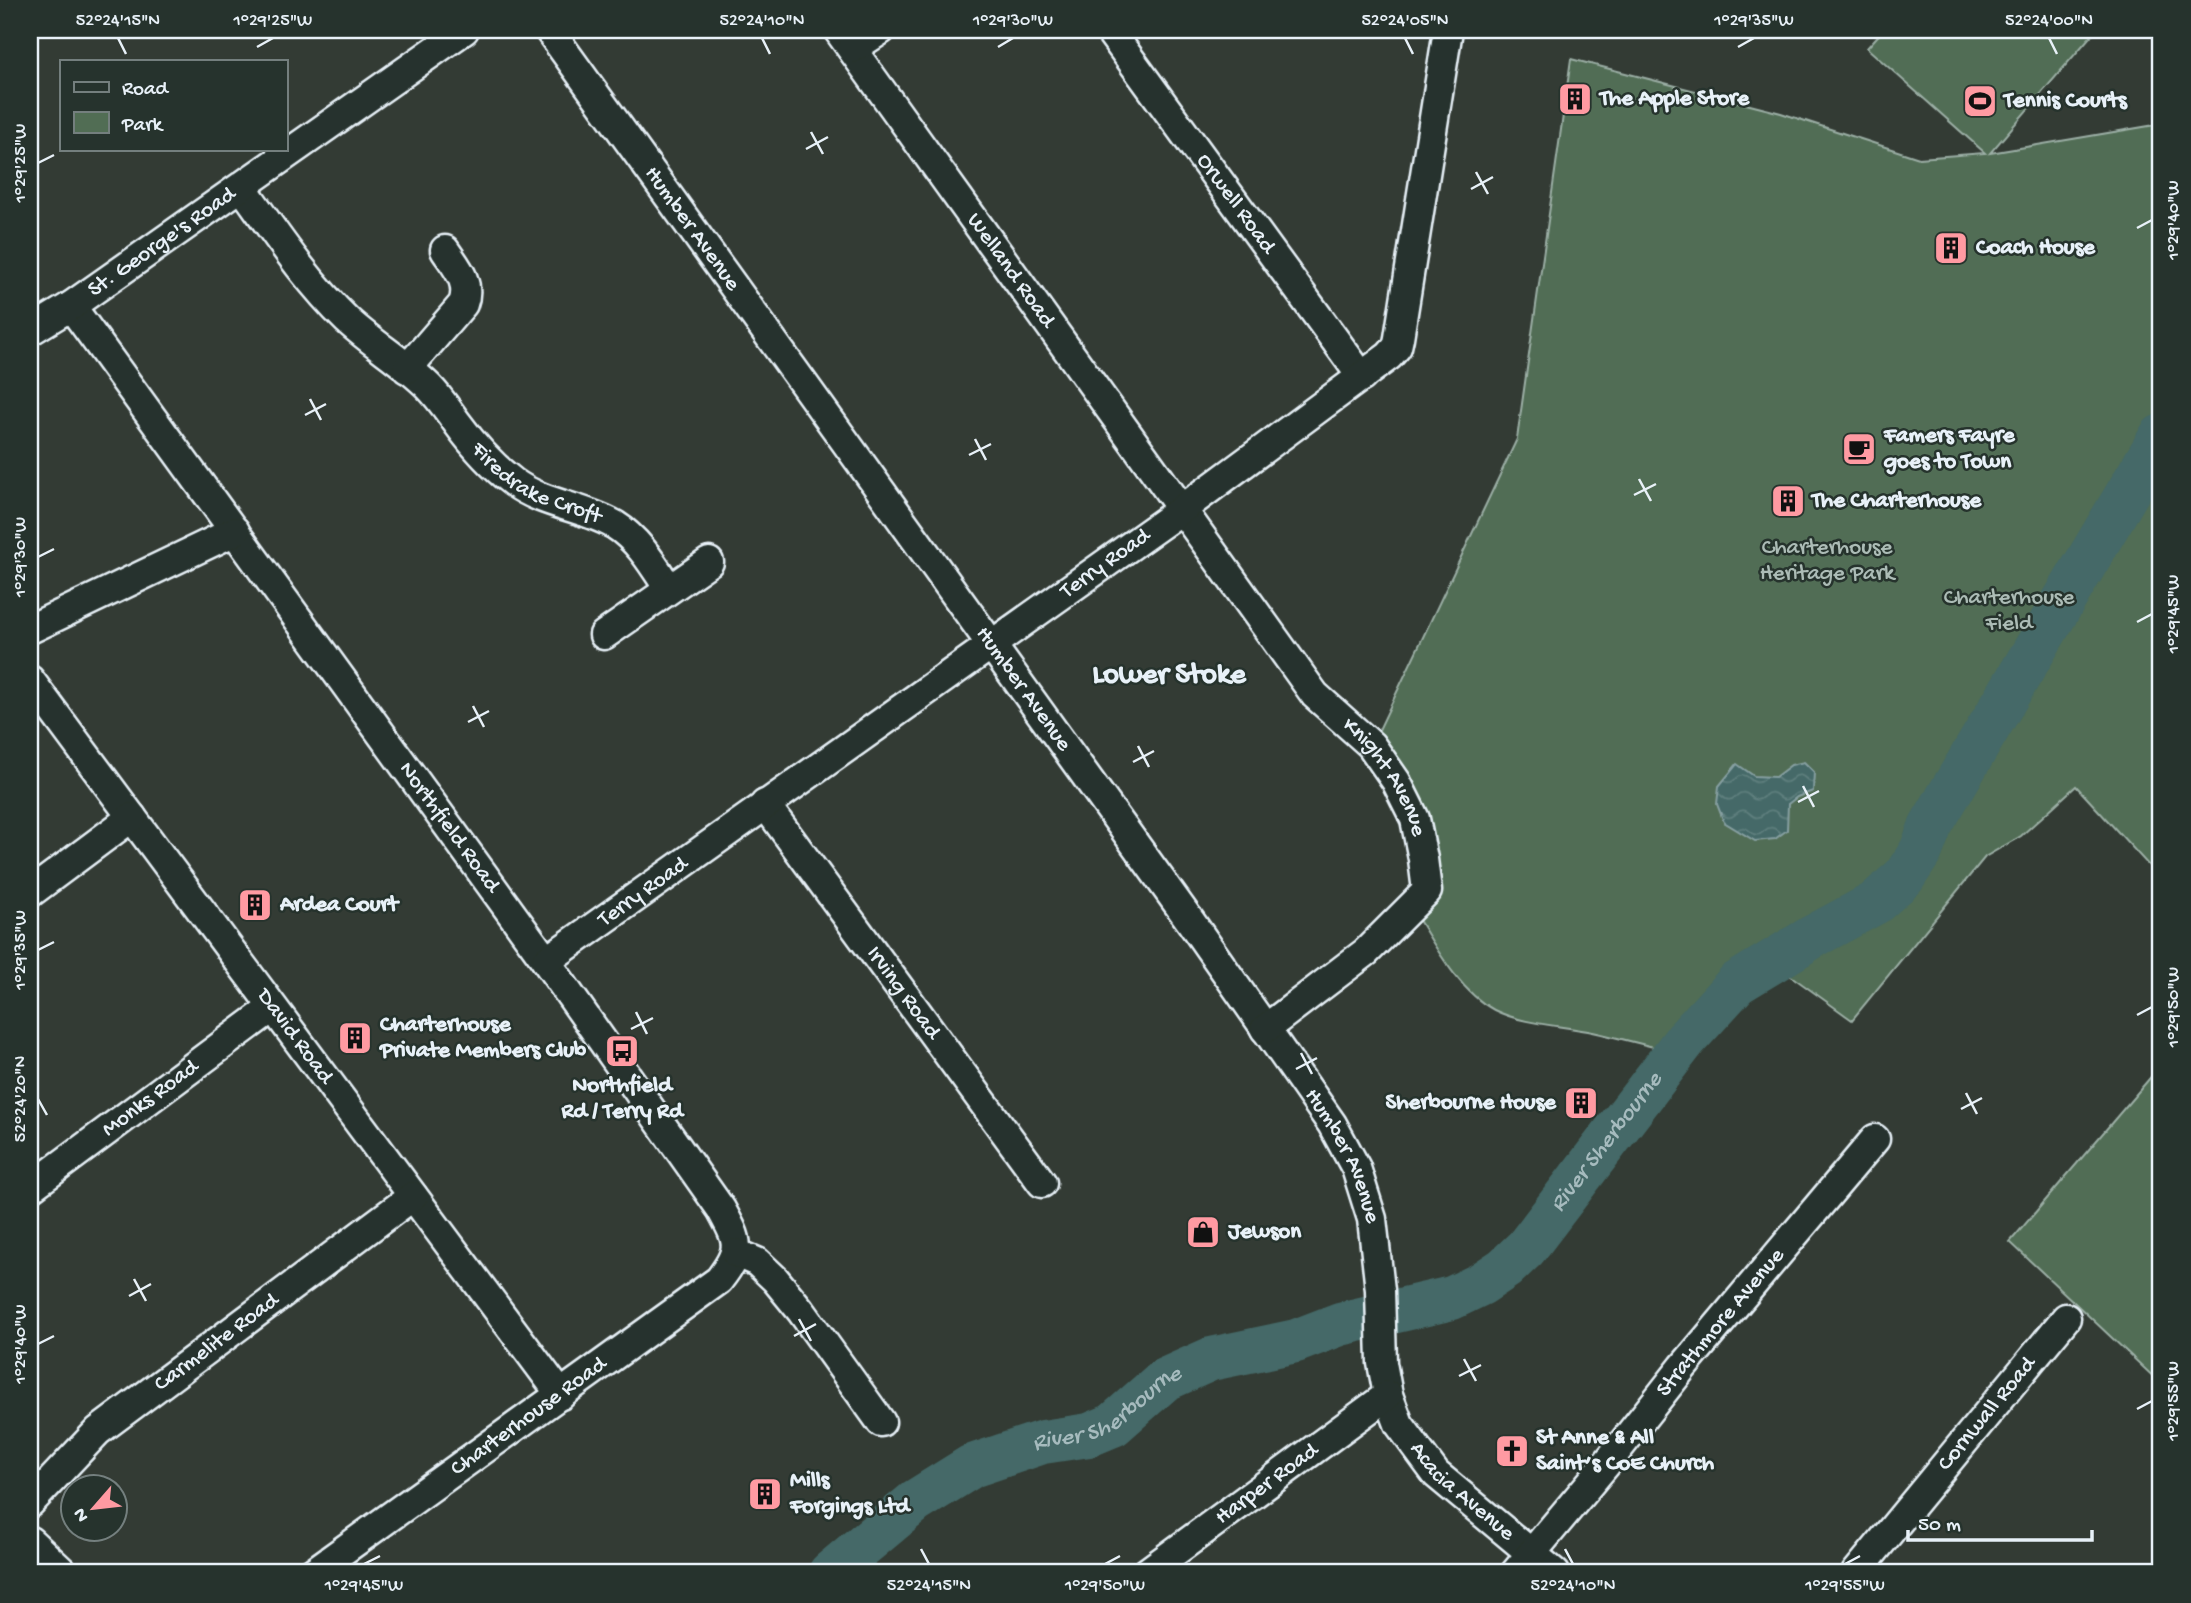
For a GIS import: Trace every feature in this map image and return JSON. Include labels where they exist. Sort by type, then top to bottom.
[{"type":"street","name":"St. George's Road","points":[[30,331],[71,306],[464,30]]},
{"type":"street","name":"Humber Avenue","points":[[549,30],[1191,922],[1332,1124],[1356,1168],[1372,1219],[1380,1290],[1382,1363],[1388,1395]]},
{"type":"street","points":[[845,39],[881,30]]},
{"type":"street","name":"Orwell Road","points":[[1109,30],[1362,377]]},
{"type":"street","name":"Terry Road","points":[[546,961],[1181,510],[1389,356],[1397,347],[1448,30]]},
{"type":"street","name":"Welland Road","points":[[845,39],[1181,510]]},
{"type":"street","name":"Firedrake Croft","points":[[242,187],[308,278],[374,344],[428,386],[480,451],[513,482],[554,504],[616,526],[640,547],[669,589]]},
{"type":"street","points":[[407,369],[463,303],[466,295],[463,277],[445,250]]},
{"type":"street","name":"Northfield Road","points":[[71,306],[546,961],[721,1209],[736,1237],[736,1253]]},
{"type":"street","name":"Knight Avenue","points":[[1181,510],[1315,695],[1371,745],[1390,772],[1415,819],[1423,859],[1427,891],[1413,907],[1366,952],[1265,1029]]},
{"type":"street","points":[[30,629],[235,531]]},
{"type":"street","points":[[604,635],[709,562]]},
{"type":"street","name":"David Road","points":[[30,680],[561,1395]]},
{"type":"street","name":"Irving Road","points":[[765,804],[1042,1183]]},
{"type":"street","points":[[30,893],[132,817]]},
{"type":"street","name":"Monks Road","points":[[30,1188],[272,1008]]},
{"type":"street","name":"Strathmore Avenue","points":[[1523,1564],[1683,1367],[1875,1139]]},
{"type":"street","name":"Carmelite Road","points":[[30,1503],[99,1431],[413,1196]]},
{"type":"street","points":[[736,1253],[757,1262],[775,1279],[881,1422]]},
{"type":"street","name":"Charterhouse Road","points":[[312,1573],[719,1280],[736,1253]]},
{"type":"street","name":"Cornwall Road","points":[[1856,1573],[2066,1318]]},
{"type":"street","name":"Acacia Avenue","points":[[1388,1395],[1399,1424],[1436,1474],[1523,1564],[1555,1573]]},
{"type":"street","name":"Harper Road","points":[[1146,1573],[1388,1395]]},
{"type":"street","points":[[30,1541],[64,1573]]},
{"type":"green space","name":"Charterhouse Heritage Park","points":[[1883,30],[2096,30],[1990,153],[2161,124],[2161,879],[2076,786],[2021,836],[1985,857],[1852,1020],[1773,963],[1697,1058],[1588,1031],[1505,1015],[1481,1002],[1459,980],[1414,912],[1427,891],[1377,734],[1517,439],[1571,59],[1781,113],[1919,158],[1985,153],[1867,48]]},
{"type":"green space","points":[[2161,1065],[2161,1384],[2010,1242]]},
{"type":"water","points":[[1804,762],[1814,772],[1813,791],[1788,804],[1787,830],[1775,839],[1755,841],[1724,822],[1717,804],[1719,786],[1737,764],[1754,776],[1775,777],[1791,765]]},
{"type":"waterway","name":"River Sherbourne","points":[[830,1573],[916,1501],[972,1466],[1043,1442],[1089,1435],[1113,1425],[1164,1380],[1211,1359],[1296,1341],[1340,1324],[1452,1298],[1481,1284],[1505,1268],[1526,1248],[1685,1040],[1737,983],[1875,903],[1904,877],[1921,851],[1931,825],[2161,436]]},
{"type":"place","name":"The Apple Store","points":[[1575,99]]},
{"type":"place","name":"Tennis Courts","points":[[1980,101]]},
{"type":"place","name":"Coach House","points":[[1951,248]]},
{"type":"place","name":"Famers Fayre goes to Town","points":[[1859,449]]},
{"type":"place","name":"The Charterhouse","points":[[1788,501]]},
{"type":"place","name":"Ardea Court","points":[[255,905]]},
{"type":"place","name":"Charterhouse Private Members Club","points":[[355,1038]]},
{"type":"place","name":"Northfield Rd / Terry Rd","points":[[622,1051]]},
{"type":"place","name":"Sherbourne House","points":[[1581,1103]]},
{"type":"place","name":"Jewson","points":[[1203,1232]]},
{"type":"place","name":"St Anne & All Saint’s CoE Church","points":[[1512,1451]]},
{"type":"place","name":"Mills Forgings Ltd","points":[[765,1494]]},
{"type":"district","name":"Lower Stoke","points":[[1169,676]]},
{"type":"park label","name":"Charterhouse Field","points":[[2009,611]]}]
